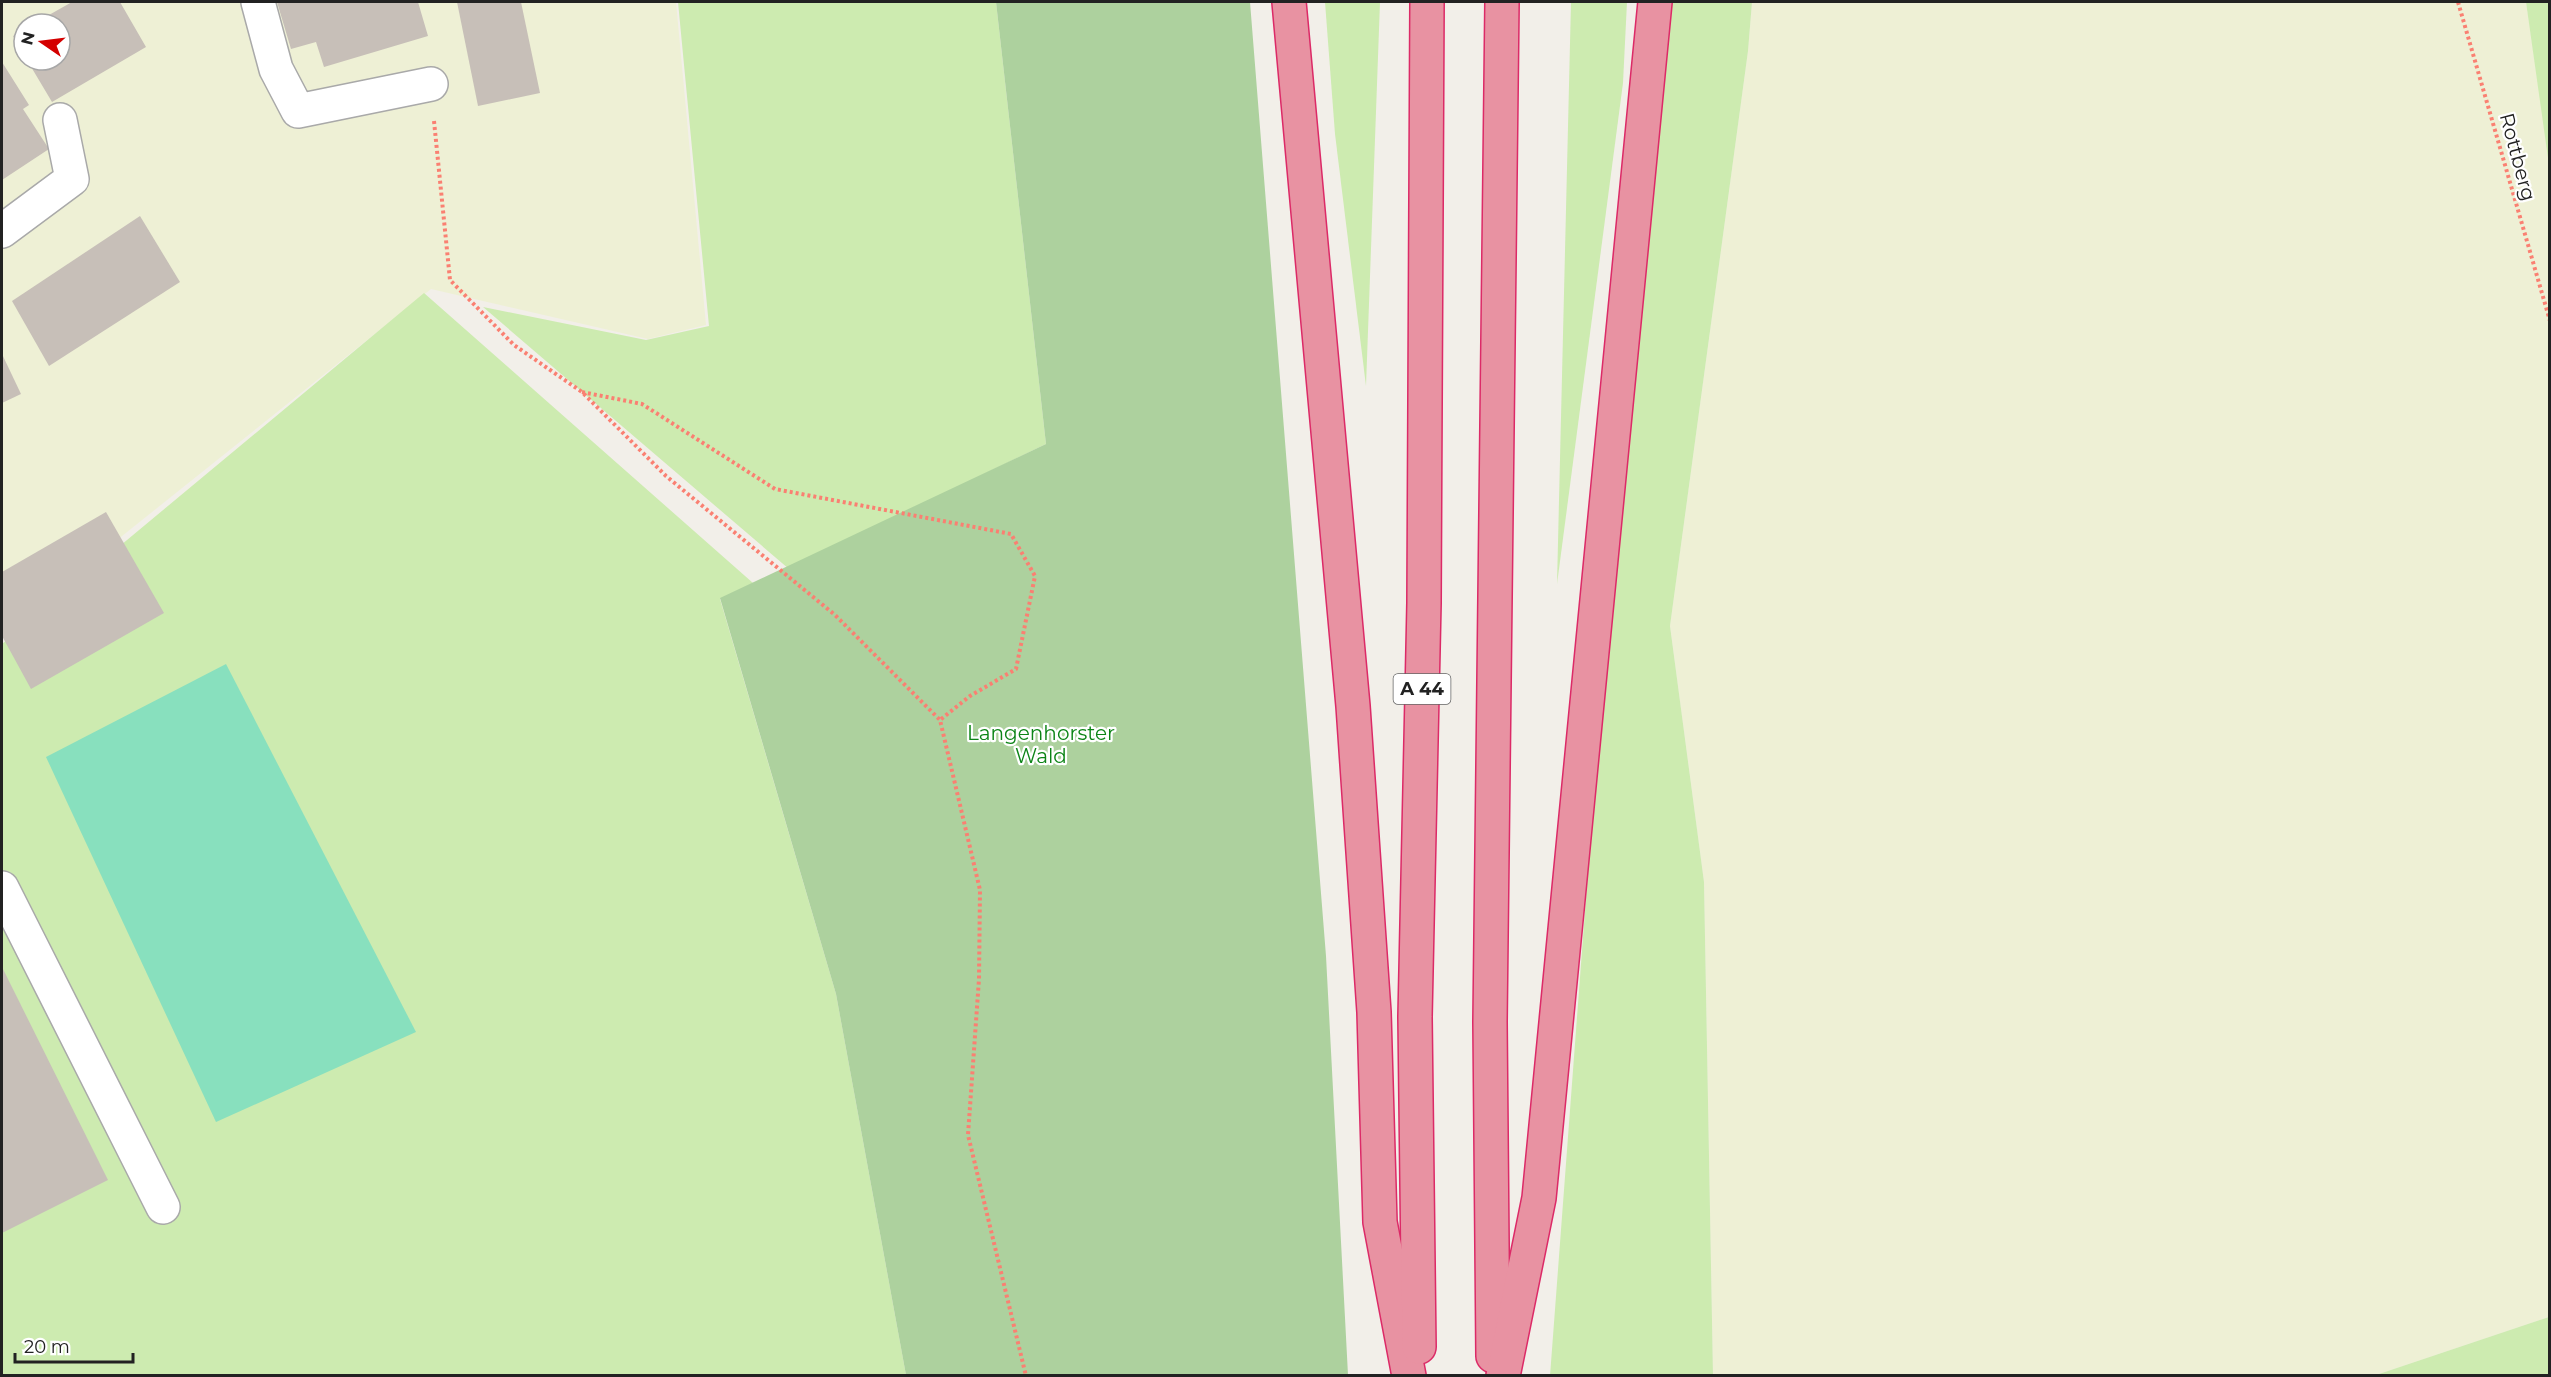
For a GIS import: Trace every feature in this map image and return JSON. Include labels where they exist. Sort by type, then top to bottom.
[{"type":"highway","points":[[1289,2],[1353,718],[1374,1012],[1380,1222],[1409,1376]]},
{"type":"highway","name":"A 44","points":[[1420,1376],[1416,1017],[1424,603],[1427,2]]},
{"type":"highway","points":[[1493,1376],[1490,1022],[1502,2]]},
{"type":"highway","points":[[1503,1376],[1539,1198],[1655,2]]},
{"type":"lane","points":[[258,2],[276,69],[298,111],[431,84]]},
{"type":"lane","points":[[2,231],[72,179],[60,120]]},
{"type":"lane","points":[[2,888],[163,1207]]},
{"type":"path","name":"Rottberg","points":[[2458,2],[2550,321]]},
{"type":"path","points":[[431,84],[450,280],[514,345],[582,392],[666,476],[835,615],[940,720],[981,890],[979,979],[968,1135],[1026,1376]]},
{"type":"path","points":[[582,392],[642,404],[775,489],[1011,534],[1035,576],[1016,669],[970,696],[940,720]]},
{"type":"green space","points":[[2,2],[676,2],[706,325],[648,339],[431,289],[2,632]]},
{"type":"green space","points":[[678,2],[996,2],[1046,444],[789,569],[483,307],[646,340],[709,326]]},
{"type":"green space","name":"Langenhorster Wald","points":[[996,2],[1250,2],[1326,956],[1348,1375],[906,1375],[836,994],[720,598],[1046,444]]},
{"type":"green space","points":[[1325,2],[1380,2],[1366,386],[1335,134]]},
{"type":"green space","points":[[1571,2],[1627,2],[1623,83],[1557,584]]},
{"type":"green space","points":[[1667,2],[1752,2],[1748,51],[1670,626],[1704,882],[1713,1375],[1550,1376],[1605,645]]},
{"type":"green space","points":[[1752,2],[2526,2],[2550,165],[2549,1317],[2376,1375],[1713,1376],[1704,882],[1670,626],[1748,51]]},
{"type":"green space","points":[[2526,2],[2549,2],[2549,165]]},
{"type":"green space","points":[[424,293],[753,583],[720,599],[836,994],[906,1375],[2,1376],[2,644]]},
{"type":"green space","points":[[226,664],[416,1032],[216,1122],[46,757]]},
{"type":"green space","points":[[2549,1317],[2549,1375],[2376,1375]]},
{"type":"building","points":[[72,2],[120,2],[146,47],[52,102],[34,72],[72,72],[72,12],[54,12]]},
{"type":"building","points":[[277,2],[418,2],[428,36],[324,67],[316,42],[291,49]]},
{"type":"building","points":[[457,2],[521,2],[540,93],[478,106]]},
{"type":"building","points":[[2,62],[29,105],[23,109],[49,149],[2,180]]},
{"type":"building","points":[[140,216],[180,282],[49,366],[12,301]]},
{"type":"building","points":[[2,354],[21,394],[2,403]]},
{"type":"building","points":[[106,512],[164,613],[31,689],[2,636],[2,572]]},
{"type":"building","points":[[2,967],[108,1180],[2,1233]]}]
